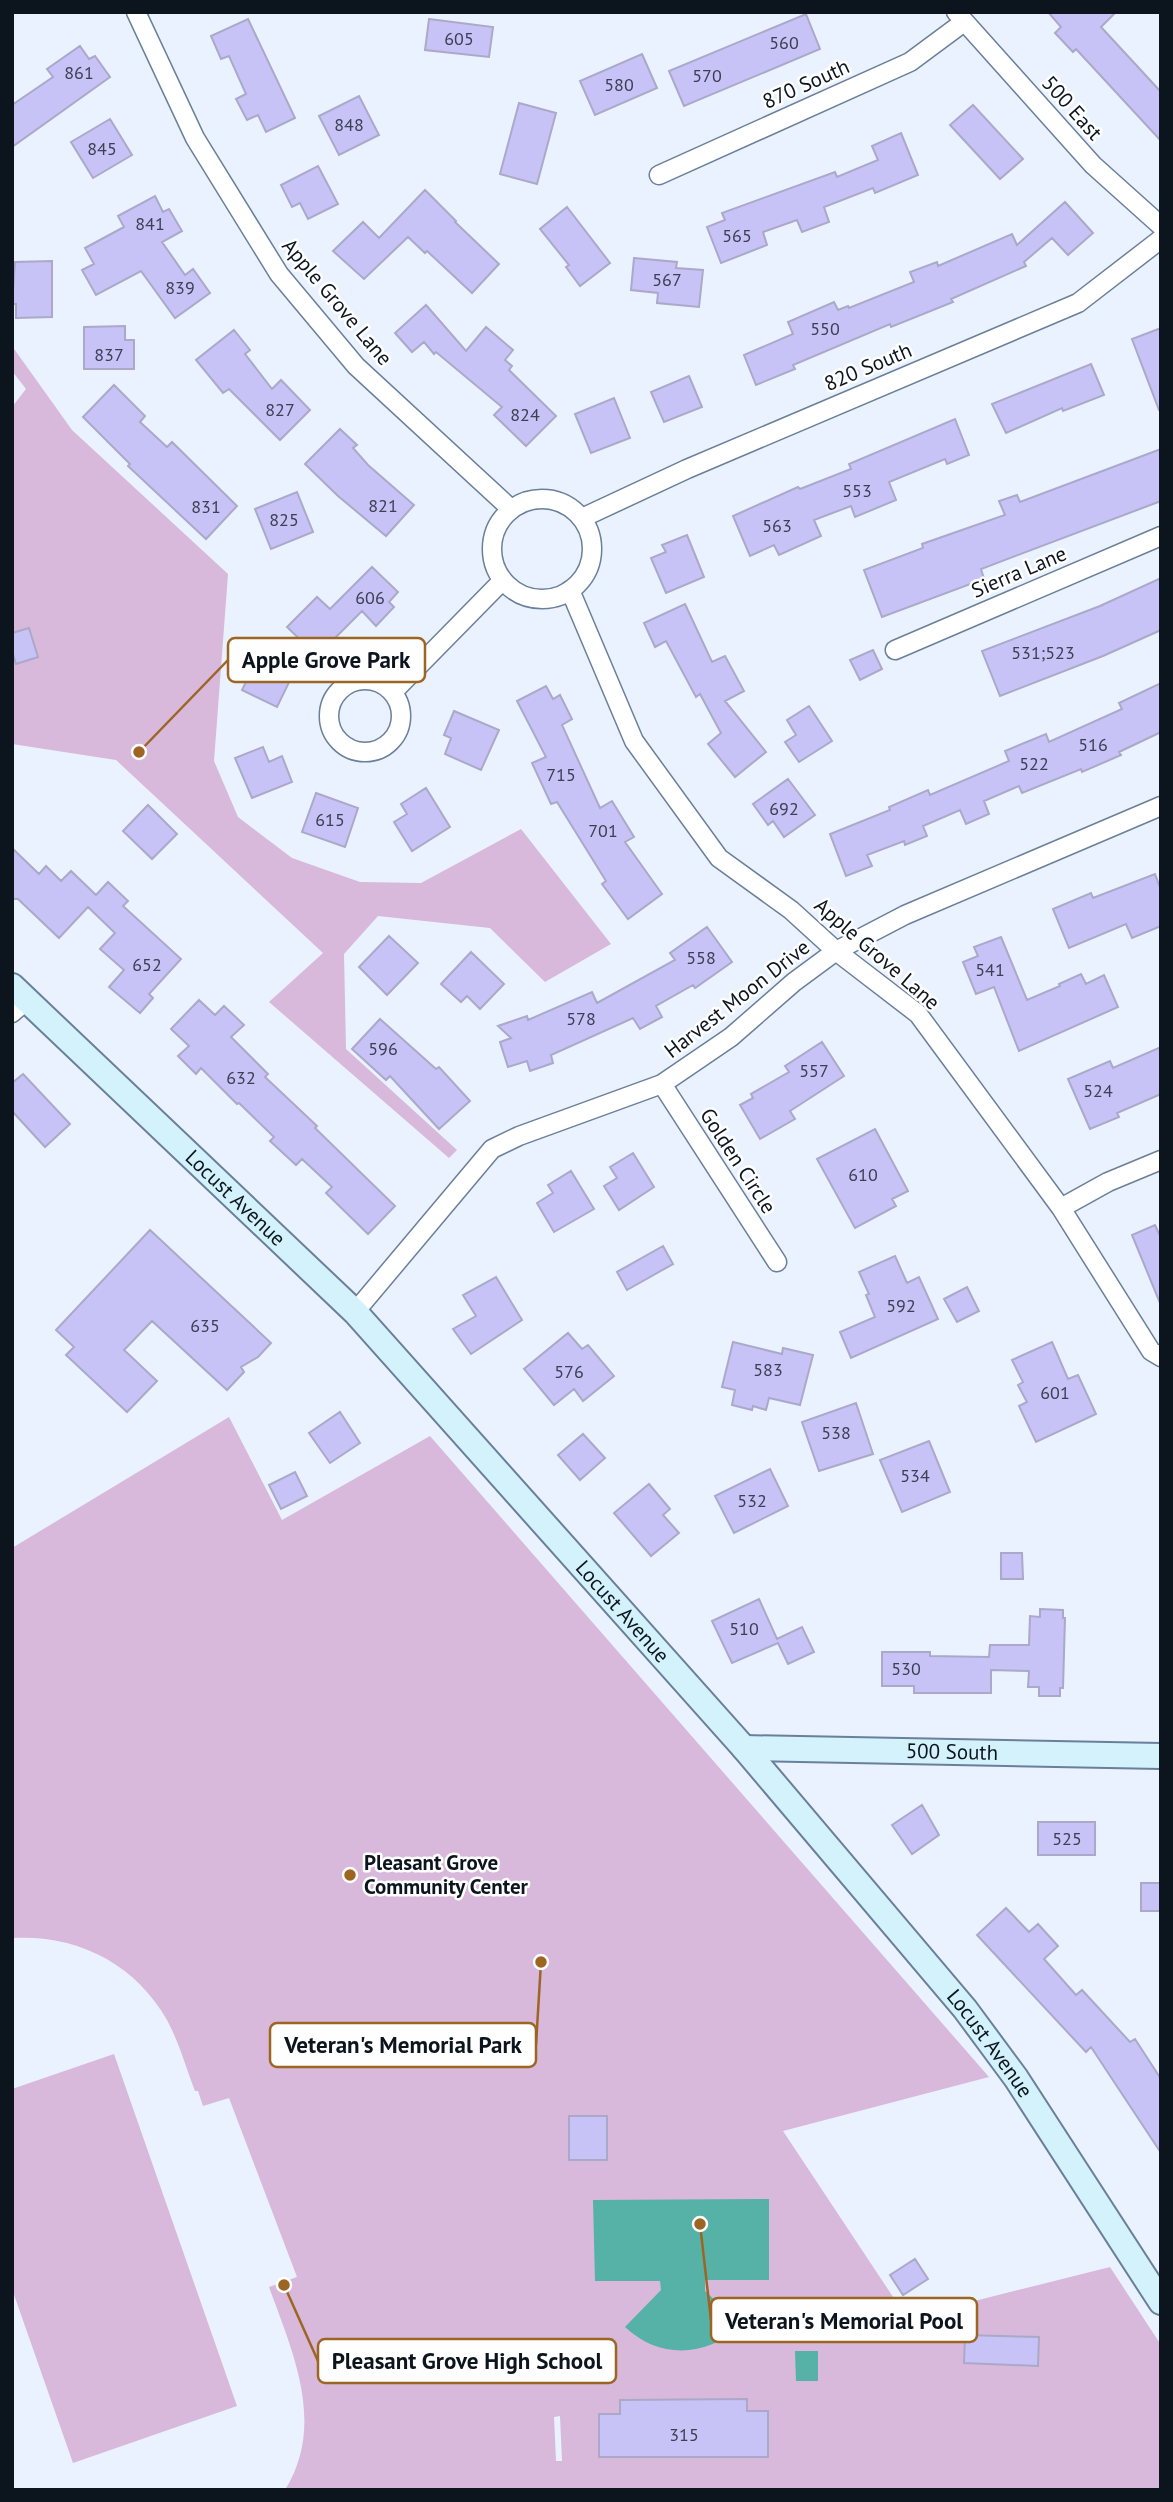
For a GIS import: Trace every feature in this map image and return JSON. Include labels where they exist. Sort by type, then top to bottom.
[{"type":"street","name":"Apple Grove Lane","points":[[136,12],[195,138],[279,274],[356,366],[511,509]]},
{"type":"street","name":"870 South","points":[[659,175],[911,62],[960,17]]},
{"type":"street","name":"500 East","points":[[960,17],[1093,165],[1161,226]]},
{"type":"street","name":"820 South","points":[[582,518],[687,469],[1078,303],[1161,239]]},
{"type":"street","points":[[534,499],[551,499],[569,506],[582,518],[591,536],[592,554],[583,578],[570,590],[554,597],[536,598],[517,592],[503,580],[494,563],[492,546],[499,522],[511,509],[534,499]]},
{"type":"street","name":"Sierra Lane","points":[[895,650],[1161,536]]},
{"type":"street","points":[[393,692],[503,580]]},
{"type":"street","name":"Apple Grove Lane","points":[[570,590],[634,741],[719,858],[791,910],[836,951],[918,1014],[1061,1208],[1151,1351],[1161,1357]]},
{"type":"street","points":[[365,679],[383,684],[393,692],[400,704],[402,716],[393,741],[379,750],[367,752],[349,749],[339,742],[331,730],[328,718],[330,704],[341,688],[352,681],[365,679]]},
{"type":"street","name":"Harvest Moon Drive","points":[[355,1312],[492,1149],[519,1136],[662,1084],[731,1037],[794,982],[836,951],[905,915],[1161,806]]},
{"type":"street","name":"Locust Avenue","points":[[17,1000],[355,1312],[744,1748],[965,2009],[1016,2078],[1161,2302]]},
{"type":"street","name":"Golden Circle","points":[[662,1084],[777,1262]]},
{"type":"street","points":[[1061,1208],[1108,1182],[1161,1160]]},
{"type":"street","name":"500 South","points":[[744,1748],[1161,1756]]},
{"type":"shaded area","points":[[12,346],[72,430],[228,574],[214,761],[238,817],[292,858],[360,882],[421,883],[521,829],[611,944],[545,982],[490,928],[378,916],[344,954],[346,1049],[457,1150],[449,1158],[269,1002],[323,953],[116,760],[12,744],[12,407],[26,389],[12,371]]},
{"type":"shaded area","points":[[229,1417],[282,1520],[430,1436],[989,2077],[783,2131],[907,2318],[1110,2267],[1161,2345],[1161,2490],[285,2490],[297,2465],[303,2440],[304,2414],[295,2363],[269,2287],[297,2277],[229,2098],[203,2106],[167,2020],[154,2000],[121,1968],[81,1947],[36,1938],[12,1938],[12,1548]],"holes":[[[560,2416],[562,2461],[556,2461],[554,2417]]]},
{"type":"shaded area","points":[[114,2054],[237,2406],[73,2463],[12,2289],[12,2089]]},
{"type":"shaded area","points":[[769,2199],[769,2280],[705,2280],[705,2291],[742,2325],[714,2343],[684,2350],[653,2345],[625,2327],[661,2290],[660,2281],[595,2281],[593,2200]]},
{"type":"shaded area","points":[[795,2351],[818,2351],[818,2381],[796,2381]]},
{"type":"building","points":[[1048,12],[1116,12],[1101,27],[1161,92],[1161,141],[1076,49],[1073,52],[1055,33],[1061,27]]},
{"type":"building","points":[[806,14],[820,49],[684,106],[669,71]]},
{"type":"building","points":[[248,19],[295,118],[266,132],[258,115],[247,120],[236,99],[246,94],[229,56],[221,59],[211,36]]},
{"type":"building","points":[[429,19],[493,27],[489,57],[425,50]]},
{"type":"building","points":[[80,46],[89,59],[95,56],[110,77],[12,147],[12,105],[53,77],[47,69]]},
{"type":"building","points":[[642,54],[657,88],[595,115],[580,81]]},
{"type":"building","points":[[359,96],[379,135],[339,155],[319,116]]},
{"type":"building","points":[[519,103],[556,113],[537,184],[500,174]]},
{"type":"building","points":[[973,105],[1023,159],[1000,179],[950,125]]},
{"type":"building","points":[[110,119],[132,155],[93,178],[71,142]]},
{"type":"building","points":[[901,133],[918,175],[875,193],[873,188],[824,207],[829,222],[802,232],[797,220],[763,232],[767,245],[721,263],[707,227],[725,220],[722,213],[835,172],[837,177],[878,160],[872,146]]},
{"type":"building","points":[[318,166],[338,204],[308,219],[300,203],[292,207],[281,185]]},
{"type":"building","points":[[425,190],[499,264],[472,293],[408,237],[364,279],[333,251],[363,222],[379,238]]},
{"type":"building","points":[[155,196],[163,212],[169,209],[182,231],[162,242],[185,275],[193,269],[210,293],[175,318],[141,271],[96,295],[82,270],[94,264],[85,248],[124,227],[118,216]]},
{"type":"building","points":[[1065,202],[1093,233],[1068,255],[1052,238],[1024,262],[1026,266],[951,299],[953,302],[891,327],[890,324],[793,365],[795,369],[756,385],[744,355],[793,334],[788,322],[834,302],[838,310],[848,306],[849,308],[914,282],[910,272],[937,262],[938,266],[1012,234],[1017,245]]},
{"type":"building","points":[[567,207],[610,263],[580,286],[566,267],[569,265],[540,229]]},
{"type":"building","points":[[634,258],[677,262],[676,268],[703,270],[699,307],[657,303],[658,293],[631,290]]},
{"type":"building","points":[[52,261],[52,317],[16,318],[16,304],[12,304],[15,262]]},
{"type":"building","points":[[426,305],[466,351],[486,327],[513,350],[505,360],[512,366],[509,370],[556,416],[526,446],[494,415],[502,407],[436,352],[434,354],[424,342],[412,352],[395,333]]},
{"type":"building","points":[[125,326],[125,340],[134,340],[134,369],[84,369],[84,327]]},
{"type":"building","points":[[1161,328],[1161,410],[1159,410],[1132,339]]},
{"type":"building","points":[[234,330],[250,350],[245,354],[272,389],[281,380],[310,410],[280,440],[229,389],[223,393],[196,360]]},
{"type":"building","points":[[1091,364],[1104,395],[1063,411],[1062,408],[1006,433],[992,404]]},
{"type":"building","points":[[689,376],[702,407],[664,422],[651,392]]},
{"type":"building","points":[[114,385],[145,416],[140,422],[167,447],[172,442],[237,506],[206,539],[128,466],[130,464],[83,417]]},
{"type":"building","points":[[614,398],[630,438],[591,453],[575,414]]},
{"type":"building","points":[[955,419],[969,455],[947,464],[945,459],[889,482],[896,500],[855,517],[851,506],[814,520],[821,536],[779,555],[774,545],[750,556],[733,516],[798,487],[800,489],[851,469],[849,464]]},
{"type":"building","points":[[340,429],[357,445],[353,448],[368,465],[414,505],[386,536],[305,464]]},
{"type":"building","points":[[1161,449],[1161,501],[981,569],[984,579],[882,617],[864,570],[923,548],[922,544],[1005,515],[999,501],[1017,495],[1020,502]]},
{"type":"building","points":[[297,492],[313,532],[271,549],[255,509]]},
{"type":"building","points":[[687,535],[704,577],[666,593],[651,558],[666,552],[662,545]]},
{"type":"building","points":[[372,567],[398,592],[389,602],[394,607],[376,626],[362,611],[317,656],[287,627],[317,597],[330,609]]},
{"type":"building","points":[[1161,578],[1161,630],[1000,696],[982,651],[1100,606]]},
{"type":"building","points":[[685,604],[712,662],[725,656],[744,691],[725,701],[766,752],[735,777],[708,744],[721,733],[700,694],[696,697],[666,641],[655,647],[644,623]]},
{"type":"building","points":[[29,628],[38,657],[16,664],[12,651],[12,633]]},
{"type":"building","points":[[262,649],[297,666],[277,707],[242,690]]},
{"type":"building","points":[[873,650],[882,669],[860,680],[850,660]]},
{"type":"building","points":[[1161,683],[1161,732],[1119,752],[1121,755],[1082,772],[1081,769],[1022,793],[1019,786],[984,801],[989,814],[966,824],[960,810],[923,826],[927,836],[905,845],[904,841],[867,855],[872,866],[846,876],[830,834],[890,810],[889,807],[928,790],[930,795],[1009,761],[1005,751],[1046,734],[1049,742],[1122,709],[1119,703]]},
{"type":"building","points":[[546,686],[553,699],[560,695],[572,719],[562,725],[600,808],[612,801],[634,837],[625,842],[662,894],[628,919],[602,884],[606,881],[557,802],[551,804],[532,763],[546,757],[517,701]]},
{"type":"building","points":[[809,706],[832,741],[799,762],[785,742],[796,735],[787,720]]},
{"type":"building","points":[[454,711],[499,730],[481,770],[445,754],[451,738],[444,735]]},
{"type":"building","points":[[263,747],[269,762],[282,756],[292,782],[252,798],[235,758]]},
{"type":"building","points":[[788,779],[815,815],[784,837],[773,821],[768,825],[753,804]]},
{"type":"building","points":[[426,788],[450,827],[412,851],[394,822],[407,814],[401,804]]},
{"type":"building","points":[[316,793],[358,808],[345,847],[302,832]]},
{"type":"building","points":[[148,805],[177,834],[152,859],[123,831]]},
{"type":"building","points":[[12,848],[39,874],[46,866],[61,881],[71,871],[96,895],[108,882],[128,901],[123,906],[181,959],[149,994],[153,998],[140,1013],[109,987],[124,970],[100,949],[115,933],[88,907],[59,938],[18,899],[12,899]]},
{"type":"building","points":[[1155,874],[1161,890],[1161,926],[1132,938],[1126,924],[1069,948],[1053,909],[1091,893],[1093,898]]},
{"type":"building","points":[[707,927],[732,962],[695,988],[693,985],[656,1006],[662,1017],[640,1029],[633,1018],[551,1055],[553,1063],[530,1071],[527,1061],[508,1067],[500,1042],[511,1038],[498,1026],[527,1016],[528,1020],[592,992],[597,1003],[675,960],[670,953]]},
{"type":"building","points":[[389,936],[418,963],[387,995],[359,967]]},
{"type":"building","points":[[1001,937],[1027,1000],[1081,974],[1086,984],[1104,975],[1118,1007],[1019,1051],[994,987],[976,994],[963,962],[978,956],[974,947]]},
{"type":"building","points":[[471,952],[504,984],[480,1009],[467,996],[461,1002],[441,984]]},
{"type":"building","points":[[199,1000],[215,1015],[224,1006],[244,1025],[231,1037],[268,1074],[265,1077],[395,1206],[368,1234],[326,1193],[332,1187],[302,1159],[296,1165],[270,1141],[274,1137],[239,1103],[201,1068],[196,1074],[178,1056],[189,1046],[171,1029]]},
{"type":"building","points":[[380,1019],[436,1069],[439,1067],[470,1101],[439,1129],[390,1076],[386,1080],[352,1049]]},
{"type":"building","points":[[822,1042],[844,1076],[790,1111],[795,1119],[760,1139],[740,1105],[753,1098],[751,1094],[789,1072],[785,1066]]},
{"type":"building","points":[[1161,1047],[1161,1094],[1117,1113],[1119,1117],[1090,1129],[1068,1079],[1110,1061],[1113,1068]]},
{"type":"building","points":[[23,1074],[70,1124],[45,1147],[12,1111],[12,1083]]},
{"type":"building","points":[[875,1129],[908,1191],[892,1199],[896,1206],[855,1228],[817,1159]]},
{"type":"building","points":[[633,1153],[654,1187],[619,1210],[604,1186],[617,1178],[610,1167]]},
{"type":"building","points":[[571,1171],[594,1209],[554,1232],[537,1203],[553,1193],[548,1185]]},
{"type":"building","points":[[1155,1225],[1161,1238],[1160,1303],[1132,1235]]},
{"type":"building","points":[[150,1230],[271,1343],[258,1357],[241,1367],[244,1372],[227,1390],[152,1321],[124,1350],[157,1381],[127,1412],[66,1355],[74,1347],[56,1330]]},
{"type":"building","points":[[663,1246],[673,1264],[627,1290],[617,1272]]},
{"type":"building","points":[[895,1256],[907,1283],[919,1277],[938,1319],[851,1358],[840,1332],[875,1317],[859,1272]]},
{"type":"building","points":[[496,1277],[522,1320],[471,1354],[453,1329],[476,1316],[463,1295]]},
{"type":"building","points":[[967,1287],[979,1311],[957,1322],[944,1299]]},
{"type":"building","points":[[568,1333],[582,1349],[588,1345],[614,1376],[583,1401],[574,1389],[554,1405],[524,1369]]},
{"type":"building","points":[[733,1342],[782,1354],[783,1348],[813,1355],[800,1405],[769,1398],[766,1410],[732,1405],[735,1390],[722,1387]]},
{"type":"building","points":[[1052,1342],[1068,1379],[1078,1375],[1096,1414],[1036,1442],[1019,1406],[1027,1402],[1018,1385],[1023,1382],[1012,1360]]},
{"type":"building","points":[[856,1403],[873,1454],[819,1471],[802,1422]]},
{"type":"building","points":[[340,1412],[360,1443],[330,1463],[309,1433]]},
{"type":"building","points":[[583,1434],[605,1458],[580,1480],[558,1455]]},
{"type":"building","points":[[929,1441],[950,1492],[902,1512],[880,1460]]},
{"type":"building","points":[[770,1469],[788,1506],[734,1533],[715,1496]]},
{"type":"building","points":[[295,1472],[307,1496],[281,1509],[269,1485]]},
{"type":"building","points":[[649,1484],[670,1509],[663,1515],[679,1533],[651,1556],[614,1513]]},
{"type":"building","points":[[1001,1553],[1022,1553],[1023,1579],[1001,1579]]},
{"type":"building","points":[[759,1599],[777,1639],[802,1627],[814,1652],[788,1664],[778,1643],[732,1663],[712,1621]]},
{"type":"building","points":[[1040,1609],[1063,1610],[1065,1618],[1063,1688],[1060,1688],[1060,1696],[1039,1696],[1039,1687],[1028,1687],[1029,1671],[991,1670],[991,1693],[914,1693],[914,1686],[882,1686],[882,1652],[930,1652],[930,1656],[989,1657],[990,1645],[1029,1645],[1030,1616],[1040,1617]]},
{"type":"building","points":[[922,1805],[939,1835],[912,1854],[892,1825]]},
{"type":"building","points":[[1038,1822],[1095,1822],[1095,1855],[1038,1855]]},
{"type":"building","points":[[1141,1883],[1161,1883],[1161,1911],[1141,1911]]},
{"type":"building","points":[[1006,1908],[1029,1932],[1038,1924],[1058,1946],[1044,1959],[1076,1995],[1082,1990],[1130,2042],[1135,2039],[1161,2079],[1161,2153],[1091,2047],[1086,2052],[977,1935]]},
{"type":"building","points":[[569,2116],[607,2116],[607,2160],[569,2160]]},
{"type":"building","points":[[915,2259],[928,2279],[903,2295],[890,2275]]},
{"type":"building","points":[[965,2335],[1039,2337],[1038,2366],[964,2363]]},
{"type":"building","points":[[747,2399],[747,2411],[768,2411],[768,2457],[599,2457],[599,2414],[620,2414],[620,2400]]},
{"type":"place","name":"Apple Grove Park","points":[[139,752]]},
{"type":"place","name":"Pleasant Grove Community Center","points":[[350,1875]]},
{"type":"place","name":"Veteran's Memorial Park","points":[[541,1962]]},
{"type":"place","name":"Veteran's Memorial Pool","points":[[700,2224]]},
{"type":"place","name":"Pleasant Grove High School","points":[[284,2285]]}]
